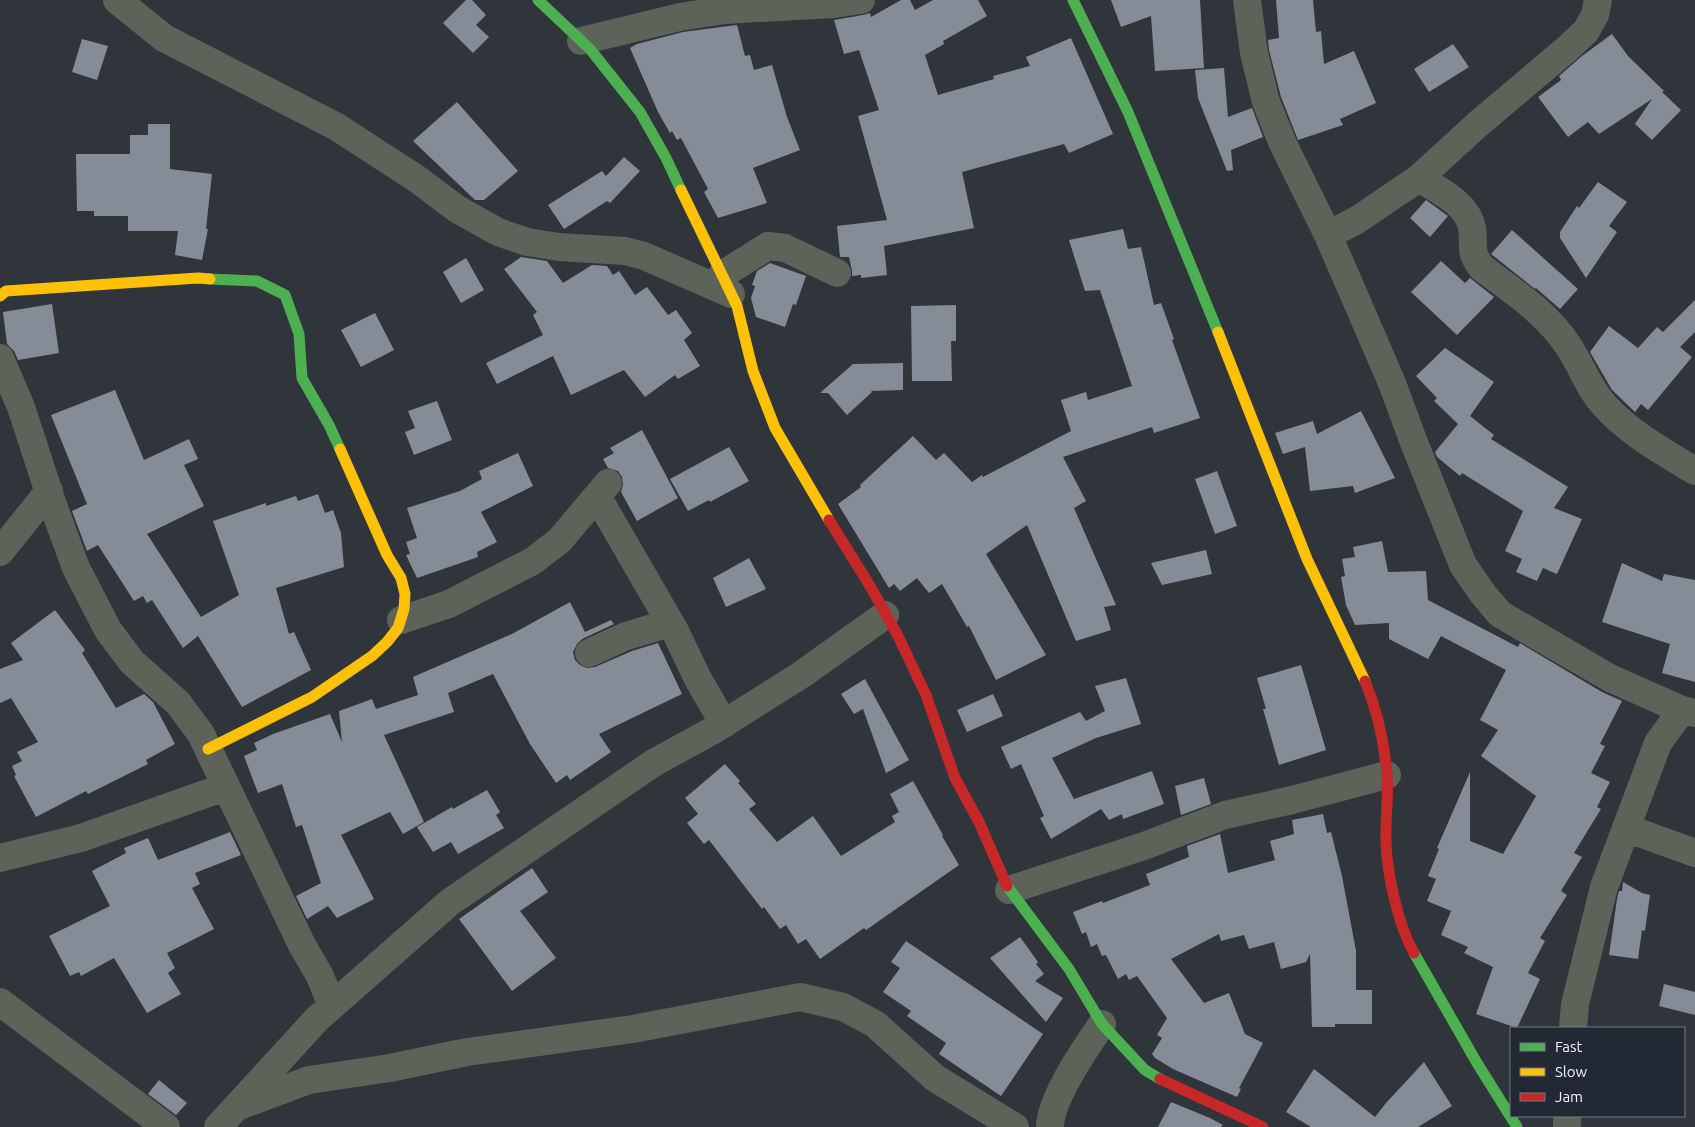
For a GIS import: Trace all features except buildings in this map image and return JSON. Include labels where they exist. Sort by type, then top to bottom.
[{"type":"street","points":[[117,0],[164,38],[337,127],[417,179],[457,209],[498,232],[527,242],[559,247],[625,251],[727,284]]},
{"type":"street","points":[[538,0],[581,41],[640,112],[666,158],[737,306],[753,371],[775,428],[898,636],[926,695],[955,778],[980,822],[1009,890],[1069,969],[1102,1024],[1145,1070],[1166,1084],[1216,1104],[1263,1127]]},
{"type":"street","points":[[581,41],[680,17],[724,10],[834,4],[861,0]]},
{"type":"street","points":[[1073,0],[1128,112],[1194,270],[1307,559],[1366,684],[1382,735],[1387,775],[1386,844],[1395,903],[1409,944],[1477,1063],[1510,1116]]},
{"type":"street","points":[[1247,0],[1254,53],[1266,102],[1287,152],[1328,235],[1392,383],[1463,565],[1483,594],[1500,614],[1610,678],[1688,712],[1658,743],[1604,887],[1575,1004],[1573,1027]]},
{"type":"street","points":[[1328,235],[1357,220],[1419,178],[1471,130],[1586,31],[1595,15],[1598,0]]},
{"type":"street","points":[[1419,178],[1456,202],[1467,216],[1472,227],[1472,252],[1475,259],[1482,268],[1542,314],[1570,348],[1595,394],[1606,407],[1633,430],[1695,471]]},
{"type":"street","points":[[727,284],[768,246],[785,248],[837,273]]},
{"type":"street","points":[[0,296],[6,291],[198,278],[257,281],[285,295],[299,334],[302,378],[329,425],[387,555],[401,578],[405,594],[404,609],[398,628],[387,642],[372,656],[343,677],[312,697],[208,749]]},
{"type":"street","points":[[0,358],[21,407],[76,568],[108,630],[132,662],[178,703],[201,734],[302,945],[320,976],[332,1006]]},
{"type":"street","points":[[400,620],[449,604],[532,561],[560,540],[603,489],[698,680],[724,724]]},
{"type":"street","points":[[0,552],[49,492]]},
{"type":"street","points":[[218,1127],[317,1019],[450,902],[655,762],[724,724],[801,675],[885,615]]},
{"type":"street","points":[[589,653],[626,636],[670,623]]},
{"type":"street","points":[[1009,890],[1144,846],[1225,815],[1387,775]]},
{"type":"street","points":[[0,858],[81,838],[225,787]]},
{"type":"street","points":[[1626,828],[1695,853]]},
{"type":"street","points":[[236,1107],[309,1080],[390,1068],[467,1052],[633,1029],[800,998],[843,1007],[875,1024],[935,1078],[1015,1127]]},
{"type":"street","points":[[0,1002],[166,1127]]},
{"type":"street","points":[[1050,1127],[1050,1118],[1077,1061],[1102,1024]]},
{"type":"traffic: fast","points":[[538,0],[590,49],[640,112],[666,158],[681,190]]},
{"type":"traffic: fast","points":[[1073,0],[1128,112],[1218,332]]},
{"type":"traffic: fast","points":[[210,279],[257,281],[285,295],[299,334],[302,378],[329,425],[340,449]]},
{"type":"traffic: fast","points":[[1007,886],[1069,969],[1102,1024],[1145,1070],[1160,1079]]},
{"type":"traffic: fast","points":[[1414,953],[1477,1063],[1510,1116]]},
{"type":"traffic: fast","points":[[1511,1117],[1517,1127]]},
{"type":"traffic: slow","points":[[681,190],[737,306],[753,371],[775,428],[829,520]]},
{"type":"traffic: slow","points":[[0,296],[6,291],[198,278],[210,279]]},
{"type":"traffic: slow","points":[[1218,332],[1307,559],[1365,681]]},
{"type":"traffic: slow","points":[[208,749],[312,697],[372,656],[398,628],[404,609],[405,594],[401,578],[387,555],[340,449]]},
{"type":"traffic: jam","points":[[829,520],[898,636],[926,695],[955,778],[979,822],[1007,886]]},
{"type":"traffic: jam","points":[[1365,681],[1376,715],[1386,761],[1388,790],[1386,842],[1391,884],[1398,914],[1414,953]]},
{"type":"traffic: jam","points":[[1160,1079],[1263,1127]]}]
